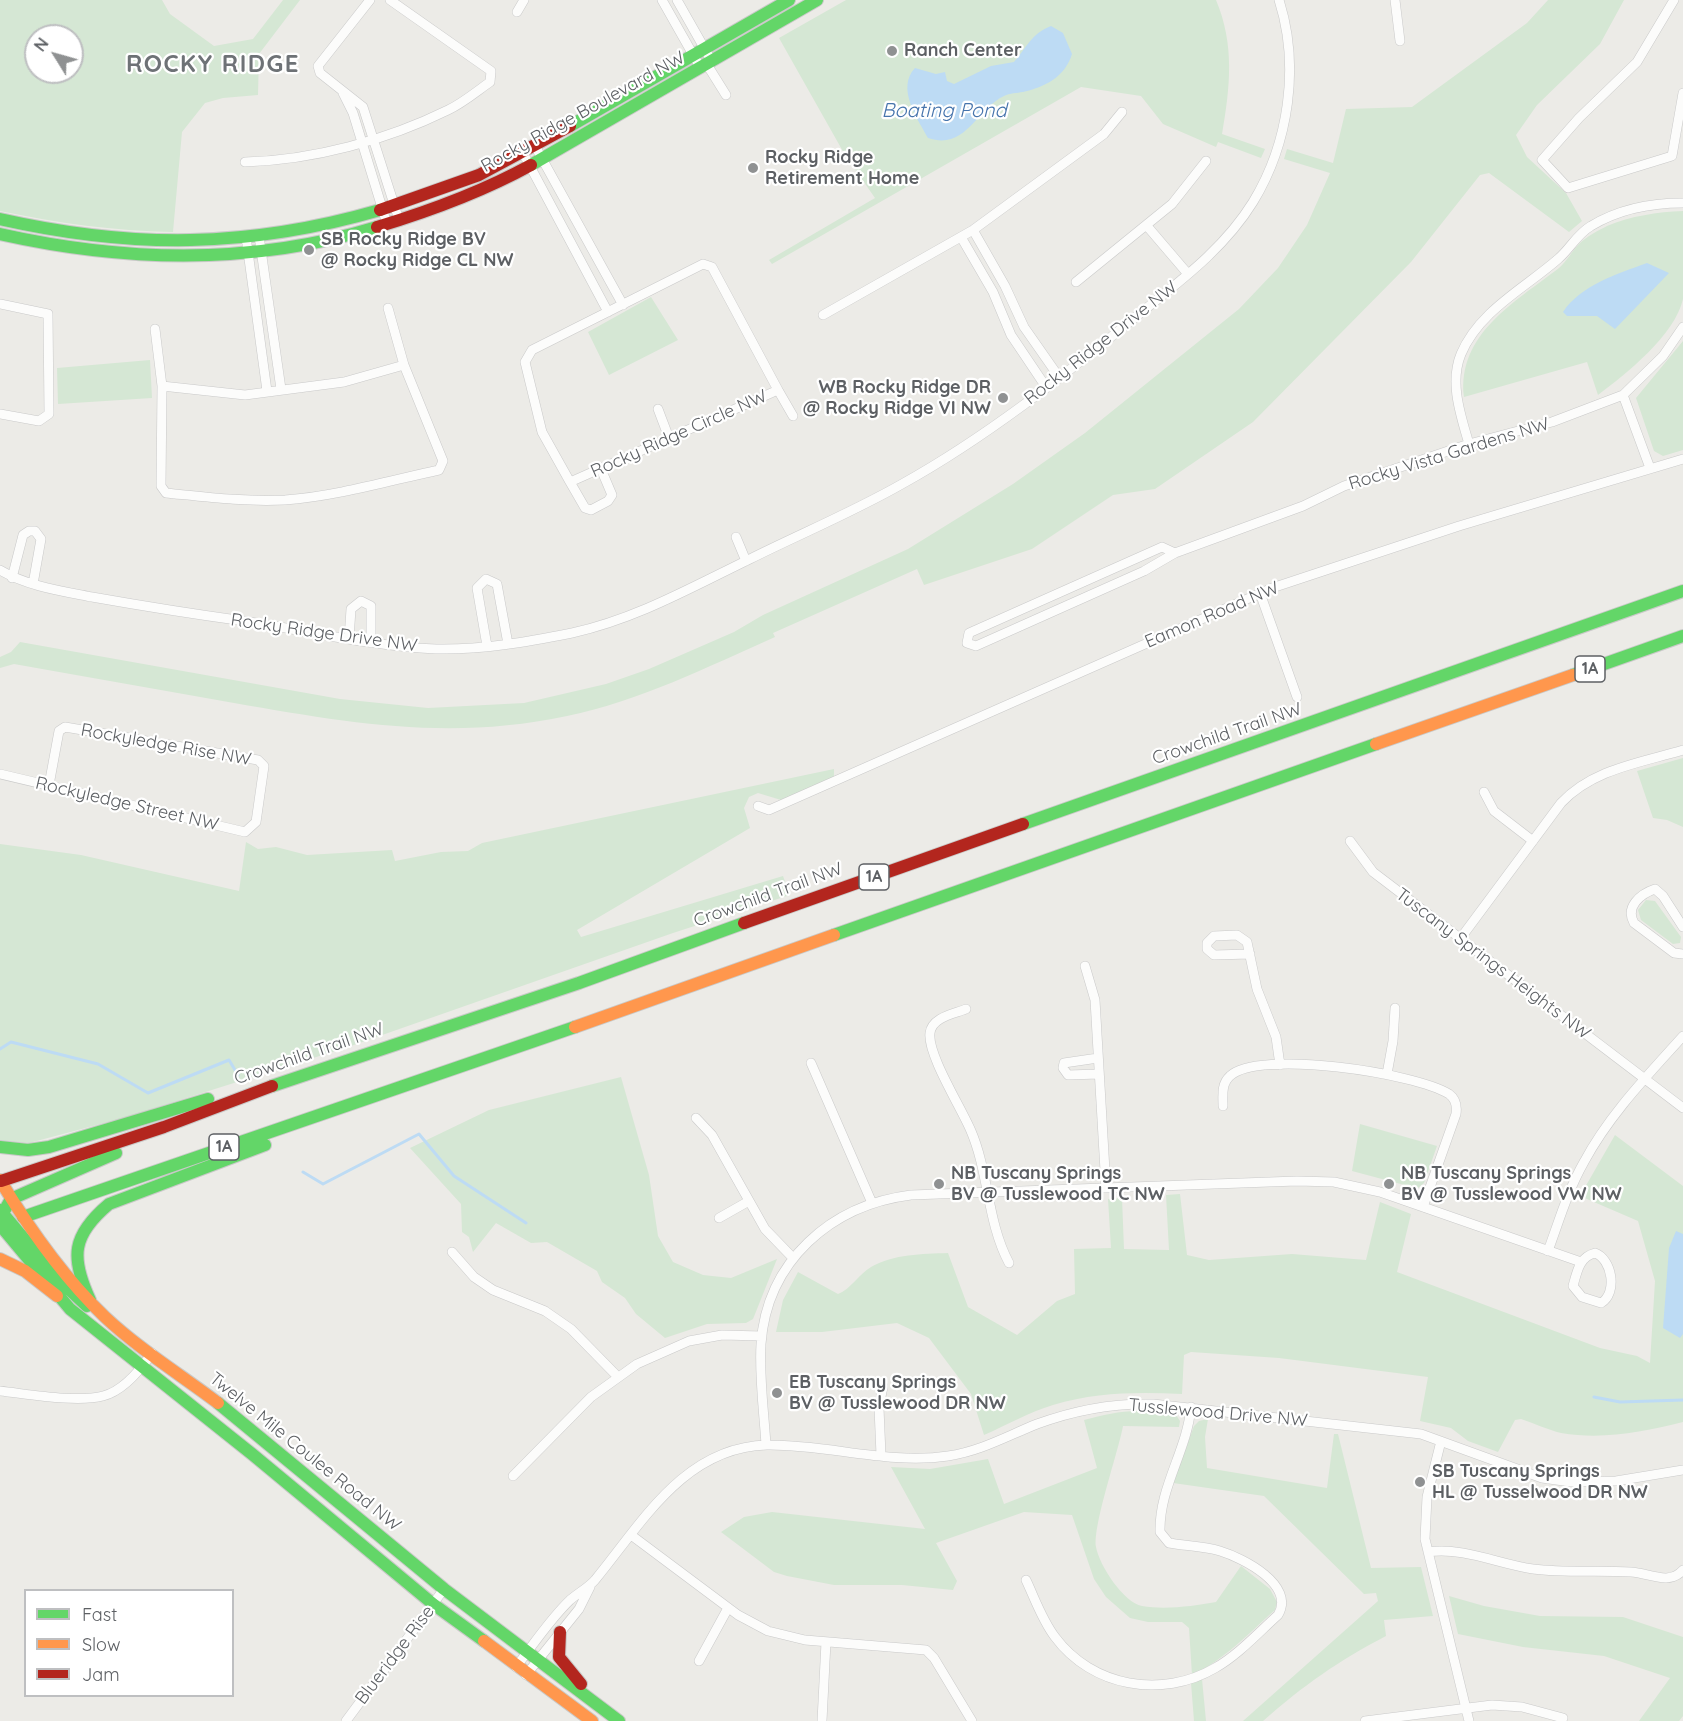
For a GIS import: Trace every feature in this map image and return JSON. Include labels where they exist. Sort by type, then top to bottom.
[{"type":"main road","name":"Rocky Ridge Boulevard NW","points":[[0,219],[75,234],[118,239],[217,240],[259,236],[382,211],[458,184],[523,153],[789,0]]},
{"type":"main road","name":"Rocky Ridge Boulevard NW","points":[[0,234],[48,245],[112,253],[184,255],[262,251],[387,224],[457,200],[529,166],[817,0]]},
{"type":"main road","name":"Crowchild Trail NW","points":[[0,1181],[164,1127],[238,1097],[579,983],[765,915],[1683,591]]},
{"type":"main road","name":"1A","points":[[6,1214],[426,1078],[1683,636]]},
{"type":"main road","points":[[90,1300],[78,1274],[75,1251],[84,1229],[94,1215],[109,1204],[410,1090],[426,1078]]},
{"type":"main road","points":[[0,1147],[28,1150],[49,1147],[206,1099],[238,1097]]},
{"type":"main road","points":[[106,1318],[75,1297],[58,1280],[6,1214],[164,1127]]},
{"type":"main road","points":[[0,1181],[0,1190]]},
{"type":"main road","name":"Twelve Mile Coulee Road NW","points":[[0,1181],[6,1214],[57,1296],[141,1368],[252,1454],[433,1604],[526,1675],[592,1721]]},
{"type":"main road","name":"Twelve Mile Coulee Road NW","points":[[6,1214],[106,1318],[261,1436],[444,1588],[620,1721]]},
{"type":"main road","points":[[0,1259],[25,1271],[57,1296]]},
{"type":"main road","points":[[560,1632],[559,1657],[602,1707]]},
{"type":"street","points":[[370,0],[318,66],[320,72],[363,107],[399,220]]},
{"type":"street","points":[[245,162],[275,161],[374,140],[450,110],[490,82],[491,71],[390,0]]},
{"type":"street","points":[[517,12],[524,0]]},
{"type":"street","points":[[662,0],[699,52]]},
{"type":"street","points":[[677,0],[705,64],[726,95]]},
{"type":"street","name":"Rocky Ridge Drive NW","points":[[0,570],[12,578],[33,584],[130,604],[371,643],[437,649],[508,644],[573,632],[620,620],[671,598],[903,484],[1059,377],[1188,274],[1234,229],[1257,195],[1275,157],[1287,107],[1289,73],[1287,40],[1278,0]]},
{"type":"street","points":[[1395,0],[1400,41]]},
{"type":"street","points":[[1674,0],[1637,62],[1579,118],[1542,160],[1568,188],[1672,156],[1683,93]]},
{"type":"street","points":[[340,88],[363,142],[387,224]]},
{"type":"street","points":[[823,315],[966,234],[1104,134],[1122,112]]},
{"type":"street","points":[[535,146],[623,305]]},
{"type":"street","points":[[523,153],[608,312]]},
{"type":"street","points":[[1076,282],[1172,204],[1206,161]]},
{"type":"street","points":[[1468,444],[1457,402],[1456,380],[1460,356],[1470,336],[1485,317],[1559,258],[1589,227],[1627,210],[1659,203],[1683,203]]},
{"type":"street","points":[[1147,226],[1188,274]]},
{"type":"street","points":[[966,234],[1005,286],[1023,327],[1059,377]]},
{"type":"street","points":[[966,234],[1011,335],[1046,387]]},
{"type":"street","points":[[259,236],[281,389]]},
{"type":"street","points":[[246,237],[267,391]]},
{"type":"street","name":"Rocky Ridge Circle NW","points":[[703,264],[712,267],[778,390],[570,482],[542,432],[525,362],[532,350],[608,312],[703,264]]},
{"type":"street","points":[[993,292],[1005,286]]},
{"type":"street","points":[[0,304],[48,314],[49,414],[39,421],[0,414]]},
{"type":"street","points":[[155,329],[162,386],[160,486],[166,493],[226,500],[286,500],[340,492],[439,470],[443,461],[404,365],[388,308]]},
{"type":"street","points":[[1011,335],[1023,327]]},
{"type":"street","points":[[1650,468],[1623,395],[1663,356],[1683,327]]},
{"type":"street","points":[[162,386],[245,394],[344,382],[404,365]]},
{"type":"street","points":[[778,390],[793,416]]},
{"type":"street","name":"Rocky Vista Gardens NW","points":[[1175,553],[1162,547],[969,633],[967,643],[976,646],[1144,571],[1175,553],[1303,506],[1344,486],[1468,444],[1552,422],[1623,395]]},
{"type":"street","points":[[658,410],[669,438]]},
{"type":"street","name":"Eamon Road NW","points":[[758,806],[769,810],[1260,593],[1459,526],[1683,459]]},
{"type":"street","points":[[570,482],[585,508],[591,510],[608,501],[612,495],[600,469]]},
{"type":"street","points":[[12,578],[23,535],[29,531],[35,531],[41,539],[33,584]]},
{"type":"street","points":[[736,537],[746,561]]},
{"type":"street","points":[[487,646],[477,588],[486,579],[497,584],[508,644]]},
{"type":"street","points":[[1260,593],[1297,697]]},
{"type":"street","points":[[349,639],[351,609],[361,601],[371,606],[371,643]]},
{"type":"street","name":"Rockyledge Rise NW","points":[[48,785],[59,731],[65,727],[258,760],[264,766],[256,822],[252,828]]},
{"type":"street","points":[[1460,939],[1561,803],[1591,779],[1683,750]]},
{"type":"street","name":"Rockyledge Street NW","points":[[0,774],[245,832],[252,828]]},
{"type":"street","points":[[1484,792],[1494,811],[1533,841]]},
{"type":"street","name":"Tuscany Springs Heights NW","points":[[1350,841],[1373,872],[1683,1108]]},
{"type":"street","points":[[1683,927],[1663,896],[1655,889],[1643,893],[1632,907],[1630,916],[1634,923],[1674,953],[1683,954]]},
{"type":"street","points":[[1250,954],[1259,994],[1276,1037],[1280,1065]]},
{"type":"street","points":[[1085,966],[1093,989],[1106,1188]]},
{"type":"street","points":[[1387,1074],[1393,1041],[1395,1008]]},
{"type":"street","points":[[966,1010],[937,1022],[930,1030],[930,1039],[948,1086],[977,1144],[1000,1246],[1009,1263]]},
{"type":"street","points":[[1548,1251],[1567,1198],[1584,1162],[1608,1126],[1683,1036]]},
{"type":"street","points":[[1098,1058],[1070,1060],[1064,1063],[1063,1068],[1068,1075],[1099,1074]]},
{"type":"street","points":[[811,1063],[872,1203]]},
{"type":"street","points":[[1223,1106],[1223,1089],[1230,1075],[1244,1069],[1280,1065],[1345,1067],[1387,1074],[1448,1094],[1456,1104],[1456,1114],[1423,1207]]},
{"type":"street","points":[[696,1118],[712,1135],[765,1229],[793,1258]]},
{"type":"street","points":[[766,1445],[762,1336],[774,1291],[793,1258],[815,1234],[832,1222],[872,1203],[911,1196],[988,1192],[1316,1181],[1360,1187],[1581,1262]]},
{"type":"street","points":[[719,1218],[749,1201]]},
{"type":"street","points":[[452,1252],[474,1277],[493,1290],[545,1311],[571,1329],[618,1377]]},
{"type":"street","points":[[1595,1253],[1606,1264],[1611,1287],[1609,1297],[1601,1303],[1575,1292],[1573,1286],[1581,1262],[1586,1256],[1595,1253]]},
{"type":"street","points":[[513,1476],[591,1397],[653,1355],[688,1341],[722,1335],[762,1336]]},
{"type":"street","points":[[0,1391],[64,1397],[104,1396],[122,1386],[141,1368],[152,1353]]},
{"type":"street","points":[[881,1455],[879,1408],[883,1386]]},
{"type":"street","name":"Tusslewood Drive NW","points":[[516,1667],[569,1601],[592,1582],[659,1499],[683,1476],[731,1451],[766,1445],[933,1458],[968,1453],[1052,1419],[1113,1405],[1153,1404],[1396,1430],[1442,1441],[1532,1476],[1548,1479],[1616,1481],[1683,1470]]},
{"type":"street","points":[[1026,1580],[1047,1624],[1068,1652],[1103,1675],[1140,1685],[1174,1684],[1201,1676],[1222,1664],[1278,1615],[1282,1604],[1281,1593],[1253,1567],[1220,1551],[1169,1543],[1160,1532],[1165,1491],[1186,1438],[1191,1407]]},
{"type":"street","points":[[1442,1441],[1425,1514],[1428,1552],[1469,1721]]},
{"type":"street","points":[[631,1535],[747,1622],[768,1631],[826,1642],[926,1650],[934,1658],[972,1721]]},
{"type":"street","points":[[1428,1552],[1456,1552],[1506,1564],[1553,1571],[1630,1572],[1666,1579],[1675,1577],[1683,1570]]},
{"type":"street","name":"Tusslewood Drive NW","points":[[526,1675],[579,1609],[592,1582]]},
{"type":"street","name":"Blueridge Rise","points":[[346,1721],[444,1588]]},
{"type":"street","points":[[699,1661],[729,1608]]},
{"type":"street","points":[[822,1721],[826,1642]]},
{"type":"street","points":[[1365,1721],[1466,1708],[1514,1706],[1563,1718]]},
{"type":"green space","points":[[0,0],[162,0],[170,14],[214,46],[253,39],[283,0],[300,0],[259,54],[258,95],[223,98],[205,103],[182,132],[173,232],[86,226],[0,211]]},
{"type":"green space","points":[[846,0],[1216,0],[1226,33],[1229,67],[1222,134],[1265,149],[1261,158],[1218,142],[1216,147],[1163,124],[1141,96],[1081,87],[772,264],[769,260],[875,198],[845,155],[779,38]]},
{"type":"green space","points":[[1548,0],[1624,0],[1600,44],[1537,105],[1516,135],[1527,157],[1566,193],[1582,221],[1569,232],[1489,173],[1480,175],[1411,262],[1253,422],[1155,489],[1113,495],[1032,549],[924,585],[917,569],[773,633],[775,637],[647,692],[594,710],[524,723],[441,728],[359,722],[318,717],[14,664],[0,668],[0,657],[11,652],[20,642],[340,699],[428,708],[524,703],[606,684],[649,669],[734,632],[763,615],[908,549],[1013,484],[1085,433],[1239,309],[1278,268],[1307,225],[1330,173],[1284,159],[1287,149],[1333,163],[1346,109],[1412,107],[1527,23]]},
{"type":"green space","points":[[1683,211],[1683,299],[1678,313],[1660,340],[1622,376],[1598,395],[1587,362],[1464,397],[1464,375],[1479,337],[1508,307],[1559,268],[1577,246],[1607,226],[1625,220]]},
{"type":"green space","points":[[651,297],[678,340],[609,375],[588,332]]},
{"type":"green space","points":[[1683,341],[1683,450],[1663,456],[1654,451],[1636,398]]},
{"type":"green space","points":[[150,360],[152,398],[58,404],[57,368]]},
{"type":"green space","points":[[1683,758],[1683,827],[1667,820],[1653,818],[1637,771]]},
{"type":"green space","points":[[834,769],[834,777],[781,800],[758,793],[749,797],[744,808],[750,828],[577,930],[581,937],[783,876],[790,895],[673,933],[348,1047],[123,1118],[29,1143],[0,1140],[0,844],[81,855],[239,891],[246,842],[258,849],[276,847],[307,855],[392,850],[395,861],[441,852],[468,851],[482,843]]},
{"type":"green space","points":[[1646,900],[1655,901],[1681,937],[1680,943],[1673,944],[1641,920],[1638,910]]},
{"type":"green space","points":[[621,1077],[649,1175],[658,1236],[673,1262],[703,1275],[731,1278],[777,1259],[753,1319],[746,1323],[707,1324],[665,1338],[636,1314],[625,1298],[602,1282],[597,1271],[547,1242],[531,1243],[496,1223],[473,1252],[469,1237],[462,1232],[461,1204],[410,1148],[489,1110]]},
{"type":"green space","points":[[1360,1124],[1437,1146],[1424,1183],[1418,1188],[1412,1187],[1352,1171]]},
{"type":"green space","points":[[1615,1135],[1683,1186],[1683,1422],[1668,1426],[1623,1434],[1592,1436],[1556,1432],[1521,1419],[1515,1420],[1498,1452],[1468,1441],[1451,1428],[1420,1421],[1428,1377],[1279,1358],[1191,1352],[1184,1355],[1182,1394],[1117,1394],[1069,1401],[1035,1411],[984,1435],[971,1394],[929,1338],[897,1323],[822,1332],[776,1332],[783,1300],[798,1272],[838,1294],[847,1289],[871,1267],[889,1259],[908,1255],[948,1253],[968,1307],[1017,1335],[1057,1301],[1075,1294],[1074,1249],[1111,1248],[1108,1199],[1122,1198],[1124,1249],[1169,1250],[1166,1195],[1180,1194],[1187,1255],[1209,1260],[1292,1254],[1366,1260],[1380,1202],[1411,1214],[1397,1272],[1600,1348],[1637,1356],[1650,1363],[1655,1281],[1638,1221],[1580,1196]]},
{"type":"green space","points":[[1138,1411],[1174,1412],[1180,1421],[1179,1427],[1123,1426],[1096,1536],[1098,1555],[1113,1582],[1128,1598],[1142,1606],[1160,1608],[1189,1606],[1216,1602],[1241,1566],[1270,1589],[1277,1602],[1275,1610],[1235,1646],[1192,1675],[1189,1628],[1182,1622],[1148,1622],[1130,1618],[1106,1597],[1094,1579],[1072,1515],[1024,1512],[936,1543],[957,1581],[953,1590],[902,1585],[834,1585],[787,1576],[774,1572],[721,1532],[744,1517],[772,1512],[925,1529],[891,1467],[930,1469],[988,1459],[1004,1504],[1097,1468],[1084,1420]]},
{"type":"green space","points":[[1208,1419],[1205,1437],[1207,1468],[1327,1488],[1334,1434],[1338,1434],[1371,1568],[1421,1567],[1433,1616],[1384,1620],[1386,1636],[1322,1674],[1263,1721],[1243,1721],[1378,1601],[1376,1593],[1364,1594],[1264,1496],[1173,1483],[1194,1426],[1199,1421]]},
{"type":"green space","points":[[1449,1596],[1484,1606],[1540,1616],[1623,1617],[1683,1637],[1683,1716],[1679,1721],[1639,1721],[1670,1678],[1604,1656],[1523,1647],[1458,1634]]},
{"type":"green space","points":[[1202,1679],[1206,1721],[1194,1721],[1191,1683]]},
{"type":"water","name":"Boating Pond","points":[[1051,26],[1063,33],[1072,54],[1059,75],[1039,87],[1004,96],[994,102],[970,127],[952,139],[928,138],[914,112],[908,94],[907,85],[915,68],[936,74],[945,72],[947,81],[954,84],[991,66],[1014,62],[1034,37]]},
{"type":"water","points":[[1647,263],[1669,273],[1615,329],[1597,316],[1567,316],[1563,312],[1580,294],[1600,282]]},
{"type":"water","points":[[1676,1231],[1683,1234],[1683,1334],[1680,1338],[1663,1328],[1669,1248]]},
{"type":"waterway","points":[[0,1049],[11,1042],[98,1064],[148,1093],[229,1060],[238,1075]]},
{"type":"waterway","points":[[303,1172],[323,1184],[419,1134],[454,1176],[526,1223]]},
{"type":"waterway","points":[[1594,1397],[1620,1402],[1683,1400]]},
{"type":"traffic: fast","points":[[570,126],[789,0]]},
{"type":"traffic: fast","points":[[531,165],[817,0]]},
{"type":"traffic: fast","points":[[0,219],[97,236],[191,240],[284,232],[332,223],[380,210]]},
{"type":"traffic: fast","points":[[0,234],[94,250],[189,255],[284,248],[377,227]]},
{"type":"traffic: fast","points":[[1023,824],[1683,591]]},
{"type":"traffic: fast","points":[[1573,675],[1683,636]]},
{"type":"traffic: fast","points":[[834,935],[1376,744]]},
{"type":"traffic: fast","points":[[272,1086],[579,983],[744,923]]},
{"type":"traffic: fast","points":[[23,1217],[575,1027]]},
{"type":"traffic: fast","points":[[0,1147],[28,1150],[49,1147],[208,1099]]},
{"type":"traffic: fast","points":[[90,1300],[79,1271],[78,1248],[81,1237],[88,1226],[109,1204],[265,1145]]},
{"type":"traffic: fast","points":[[0,1226],[3,1213],[11,1199],[116,1153]]},
{"type":"traffic: fast","points":[[0,1210],[58,1279],[87,1306]]},
{"type":"traffic: fast","points":[[0,1225],[70,1309],[252,1454],[433,1604],[484,1641]]},
{"type":"traffic: fast","points":[[218,1403],[444,1589],[619,1721]]},
{"type":"traffic: slow","points":[[1376,744],[1573,675]]},
{"type":"traffic: slow","points":[[575,1027],[834,935]]},
{"type":"traffic: slow","points":[[0,1180],[48,1252],[90,1302],[132,1340],[218,1403]]},
{"type":"traffic: slow","points":[[0,1259],[25,1271],[57,1296]]},
{"type":"traffic: slow","points":[[484,1641],[592,1721]]},
{"type":"traffic: jam","points":[[380,210],[479,175],[570,126]]},
{"type":"traffic: jam","points":[[377,227],[455,200],[531,165]]},
{"type":"traffic: jam","points":[[744,923],[1023,824]]},
{"type":"traffic: jam","points":[[1,1181],[164,1127],[272,1086]]},
{"type":"traffic: jam","points":[[560,1632],[559,1657],[581,1684]]},
{"type":"place","name":"Ranch Center","points":[[892,51]]},
{"type":"place","name":"Rocky Ridge Retirement Home","points":[[753,168]]},
{"type":"place","name":"SB Rocky Ridge BV @ Rocky Ridge CL NW","points":[[309,250]]},
{"type":"place","name":"WB Rocky Ridge DR @ Rocky Ridge VI NW","points":[[1003,398]]},
{"type":"place","name":"NB Tuscany Springs BV @ Tusslewood TC NW","points":[[939,1184]]},
{"type":"place","name":"NB Tuscany Springs BV @ Tusslewood VW NW","points":[[1389,1184]]},
{"type":"place","name":"EB Tuscany Springs BV @ Tusslewood DR NW","points":[[777,1393]]},
{"type":"place","name":"SB Tuscany Springs HL @ Tusselwood DR NW","points":[[1420,1482]]},
{"type":"district","name":"ROCKY RIDGE","points":[[213,65]]}]
